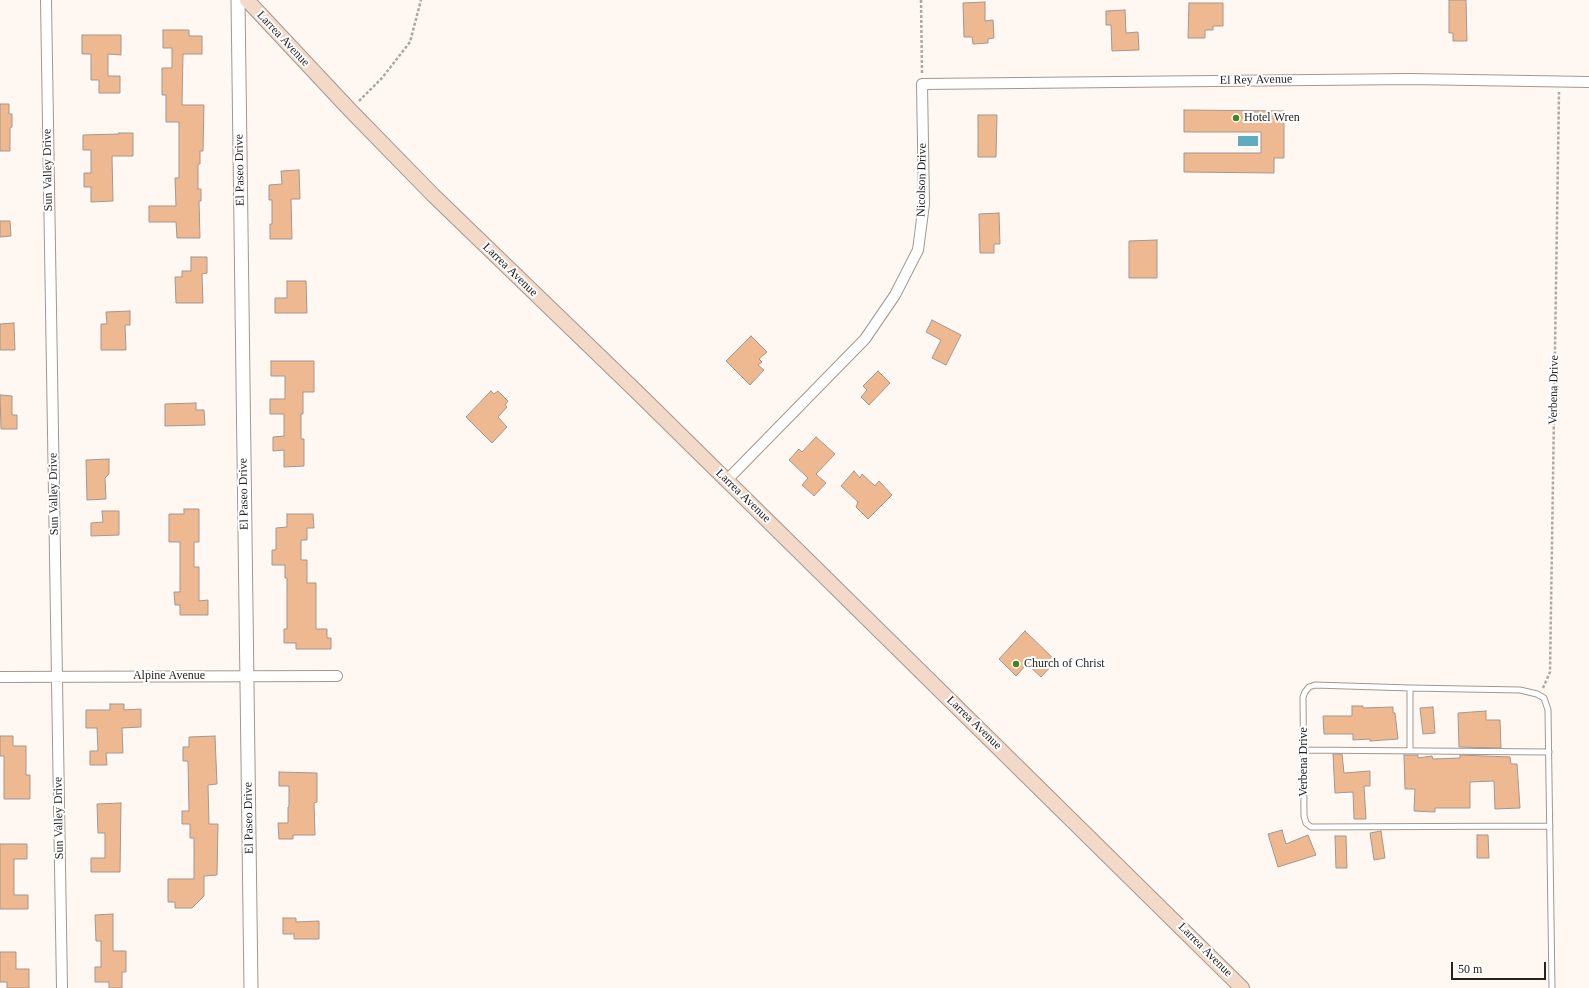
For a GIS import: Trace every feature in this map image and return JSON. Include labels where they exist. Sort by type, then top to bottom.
[{"type":"main road","name":"Larrea Avenue","points":[[247,0],[350,110],[433,195],[727,480],[1242,988]]},
{"type":"street","name":"Sun Valley Drive","points":[[46,0],[62,988]]},
{"type":"street","name":"El Paseo Drive","points":[[238,0],[251,988]]},
{"type":"street","name":"El Rey Avenue","points":[[922,84],[1410,79],[1589,82]]},
{"type":"street","name":"Nicolson Drive","points":[[727,480],[865,339],[895,295],[918,250],[924,204],[922,84]]},
{"type":"street","name":"Alpine Avenue","points":[[0,677],[337,676]]},
{"type":"lane","name":"Verbena Drive","points":[[1537,694],[1520,690],[1315,685],[1309,687],[1304,697],[1304,816],[1306,823],[1311,827],[1550,826]]},
{"type":"lane","points":[[1410,688],[1410,750]]},
{"type":"lane","points":[[1537,694],[1544,698],[1548,710],[1552,988]]},
{"type":"lane","points":[[1303,750],[1549,752]]},
{"type":"path","points":[[350,110],[382,78],[410,42],[421,0]]},
{"type":"path","points":[[921,0],[922,84]]},
{"type":"path","name":"Verbena Drive","points":[[1537,694],[1543,687],[1550,672],[1559,82]]},
{"type":"water","points":[[1238,136],[1258,136],[1258,146],[1238,146]]},
{"type":"building","points":[[1449,0],[1466,0],[1467,41],[1453,41],[1453,33],[1449,33]]},
{"type":"building","points":[[985,2],[985,21],[993,20],[994,38],[988,39],[988,43],[973,44],[972,37],[964,37],[963,3]]},
{"type":"building","points":[[1189,3],[1223,3],[1223,26],[1213,26],[1213,30],[1205,30],[1205,38],[1188,38]]},
{"type":"building","points":[[1125,10],[1126,33],[1138,32],[1139,50],[1112,51],[1111,25],[1106,25],[1106,11]]},
{"type":"building","points":[[163,30],[189,30],[189,36],[202,36],[202,54],[183,54],[182,105],[204,105],[203,151],[200,151],[200,164],[198,164],[198,189],[201,189],[201,201],[199,201],[200,238],[177,238],[176,222],[149,222],[149,206],[176,206],[175,178],[179,178],[179,122],[166,122],[166,95],[162,95],[162,68],[172,68],[172,48],[163,48]]},
{"type":"building","points":[[82,35],[121,35],[121,55],[108,54],[108,76],[120,76],[120,93],[99,93],[99,80],[91,80],[91,54],[82,54]]},
{"type":"building","points":[[0,104],[9,104],[9,114],[12,114],[12,127],[10,128],[10,151],[0,151]]},
{"type":"building","points":[[1184,110],[1284,111],[1284,158],[1274,158],[1274,173],[1184,172],[1184,153],[1261,153],[1261,132],[1184,132]]},
{"type":"building","points":[[978,115],[997,115],[996,157],[978,157]]},
{"type":"building","points":[[133,133],[133,156],[112,156],[113,201],[91,202],[91,187],[84,187],[84,173],[91,173],[91,150],[83,150],[83,135]]},
{"type":"building","points":[[299,170],[300,199],[291,199],[292,239],[270,239],[270,224],[272,224],[272,200],[269,200],[269,185],[282,184],[281,171]]},
{"type":"building","points":[[999,213],[1000,244],[994,244],[994,253],[980,253],[979,214]]},
{"type":"building","points":[[0,221],[10,221],[11,236],[0,237]]},
{"type":"building","points":[[1157,240],[1157,278],[1129,278],[1129,241]]},
{"type":"building","points":[[191,257],[207,257],[207,273],[202,274],[203,303],[176,303],[175,277],[182,277],[182,271],[191,271]]},
{"type":"building","points":[[287,281],[306,281],[307,313],[275,313],[275,298],[287,298]]},
{"type":"building","points":[[130,311],[130,325],[125,325],[126,350],[101,350],[101,324],[107,324],[106,312]]},
{"type":"building","points":[[932,320],[961,335],[946,365],[932,358],[941,340],[926,332]]},
{"type":"building","points":[[14,323],[15,350],[0,350],[0,324]]},
{"type":"building","points":[[751,336],[767,352],[759,359],[762,362],[758,365],[764,370],[750,385],[726,361]]},
{"type":"building","points":[[271,361],[314,361],[314,392],[303,392],[301,439],[304,439],[304,466],[284,467],[284,450],[273,451],[273,437],[284,436],[284,414],[270,414],[270,399],[285,399],[285,376],[271,376]]},
{"type":"building","points":[[878,371],[890,383],[869,405],[861,397],[867,390],[863,386]]},
{"type":"building","points":[[491,391],[494,394],[498,391],[508,401],[505,405],[507,407],[498,417],[507,427],[492,443],[466,417]]},
{"type":"building","points":[[0,395],[12,396],[12,415],[17,415],[17,429],[1,429]]},
{"type":"building","points":[[196,403],[196,410],[204,410],[205,425],[165,426],[165,404]]},
{"type":"building","points":[[816,437],[835,454],[816,474],[826,483],[814,496],[802,485],[808,478],[789,460],[799,449],[802,452]]},
{"type":"building","points":[[109,459],[109,474],[105,478],[106,499],[87,500],[86,460]]},
{"type":"building","points":[[854,471],[860,478],[862,474],[875,486],[879,481],[892,495],[868,519],[856,507],[858,502],[841,486]]},
{"type":"building","points":[[184,509],[199,509],[199,542],[194,542],[194,567],[199,567],[199,601],[208,600],[208,615],[180,615],[180,605],[175,605],[174,592],[180,592],[180,542],[169,542],[169,514],[184,514]]},
{"type":"building","points":[[102,511],[119,511],[119,535],[91,536],[91,523],[103,522]]},
{"type":"building","points":[[287,514],[313,514],[314,528],[307,528],[307,540],[301,540],[301,560],[307,560],[307,583],[316,583],[316,629],[327,629],[327,638],[331,638],[331,649],[296,649],[296,643],[284,643],[284,629],[287,629],[287,578],[285,578],[285,565],[272,565],[272,550],[276,550],[276,528],[287,527]]},
{"type":"building","points":[[1025,631],[1056,661],[1041,677],[1027,664],[1016,676],[999,659]]},
{"type":"building","points":[[110,704],[124,704],[124,710],[141,709],[141,727],[122,728],[123,753],[106,753],[107,765],[90,765],[90,751],[98,751],[97,728],[86,728],[86,710],[110,710]]},
{"type":"building","points":[[1352,706],[1363,706],[1363,708],[1393,707],[1398,739],[1370,741],[1370,739],[1353,740],[1353,734],[1324,734],[1323,716],[1352,716]]},
{"type":"building","points":[[1433,707],[1435,733],[1423,734],[1420,708]]},
{"type":"building","points":[[1486,711],[1486,720],[1500,720],[1501,748],[1459,747],[1458,713]]},
{"type":"building","points":[[0,736],[13,736],[13,746],[26,746],[26,775],[30,775],[30,799],[4,799],[4,756],[0,756]]},
{"type":"building","points":[[215,736],[217,784],[208,785],[209,824],[218,824],[217,875],[204,876],[204,896],[192,908],[175,908],[175,902],[168,902],[168,879],[194,879],[194,838],[190,838],[190,824],[182,824],[182,811],[189,811],[188,761],[183,761],[183,747],[189,747],[189,737]]},
{"type":"building","points":[[1333,754],[1342,754],[1344,773],[1370,771],[1370,786],[1364,786],[1366,819],[1354,819],[1353,792],[1335,793]]},
{"type":"building","points":[[1404,755],[1418,755],[1418,758],[1432,756],[1433,759],[1460,758],[1460,755],[1510,757],[1511,764],[1517,764],[1520,808],[1495,809],[1494,781],[1470,782],[1470,808],[1435,808],[1435,812],[1414,811],[1415,789],[1405,789]]},
{"type":"building","points":[[279,772],[317,773],[317,802],[314,803],[315,835],[293,835],[293,839],[279,839],[278,823],[288,823],[289,786],[279,786]]},
{"type":"building","points":[[121,803],[120,872],[91,872],[91,858],[105,858],[105,833],[98,833],[97,804]]},
{"type":"building","points":[[1282,830],[1286,844],[1308,835],[1316,855],[1278,867],[1268,834]]},
{"type":"building","points":[[1381,831],[1385,858],[1374,860],[1370,833]]},
{"type":"building","points":[[1477,835],[1488,835],[1489,858],[1477,858]]},
{"type":"building","points":[[1335,836],[1346,836],[1347,868],[1336,868]]},
{"type":"building","points":[[0,844],[27,844],[27,859],[14,859],[14,895],[28,895],[28,909],[0,909]]},
{"type":"building","points":[[113,914],[113,951],[126,951],[126,972],[122,972],[122,988],[109,988],[109,982],[95,982],[95,967],[101,967],[101,941],[96,941],[95,915]]},
{"type":"building","points":[[283,918],[296,918],[296,922],[319,921],[319,939],[294,939],[294,934],[283,934]]},
{"type":"building","points":[[0,952],[16,952],[16,969],[29,969],[29,988],[7,988],[7,982],[0,982]]},
{"type":"place","name":"Hotel Wren","points":[[1236,118]]},
{"type":"place","name":"Church of Christ","points":[[1016,664]]}]
